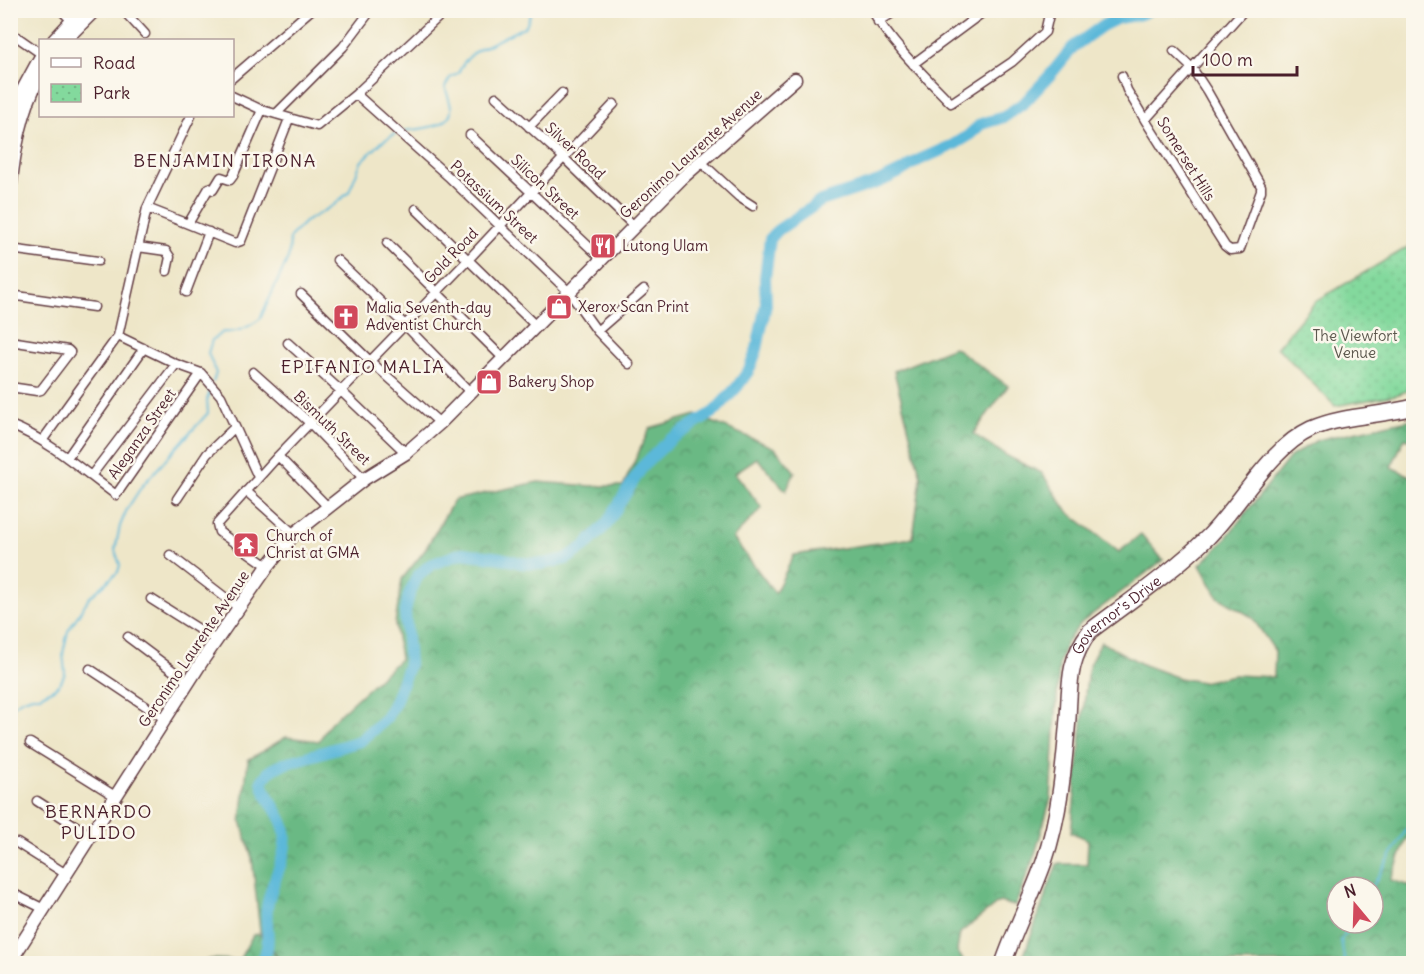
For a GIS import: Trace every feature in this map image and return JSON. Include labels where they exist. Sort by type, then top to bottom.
[{"type":"highway","name":"Governor's Drive","points":[[1003,963],[1044,861],[1052,834],[1064,776],[1071,675],[1075,655],[1090,631],[1179,564],[1210,535],[1281,450],[1295,438],[1330,423],[1413,407]]},
{"type":"street","points":[[61,10],[74,23]]},
{"type":"street","points":[[66,39],[82,10]]},
{"type":"street","points":[[55,39],[74,23],[95,10]]},
{"type":"street","points":[[123,10],[145,34]]},
{"type":"street","points":[[234,76],[311,10]]},
{"type":"street","points":[[276,114],[343,47],[371,10]]},
{"type":"street","points":[[234,97],[261,110],[317,126],[356,94],[446,10]]},
{"type":"street","points":[[872,10],[878,22],[951,103],[1012,62],[1045,32],[1050,10]]},
{"type":"street","points":[[878,22],[897,10]]},
{"type":"street","points":[[914,64],[986,10]]},
{"type":"street","points":[[1144,120],[1244,10]]},
{"type":"street","points":[[10,32],[39,62]]},
{"type":"street","points":[[1174,51],[1192,68]]},
{"type":"street","points":[[10,190],[16,91],[39,64]]},
{"type":"street","points":[[13,134],[30,97],[39,66]]},
{"type":"street","name":"Somerset Hills","points":[[1122,76],[1126,90],[1144,120],[1225,246],[1234,251],[1240,249],[1243,243],[1261,186],[1192,68]]},
{"type":"street","name":"Geronimo Laurente Avenue","points":[[10,962],[14,948],[44,909],[188,682],[268,566],[294,534],[364,479],[406,453],[440,423],[682,178],[795,79]]},
{"type":"street","points":[[529,127],[562,93]]},
{"type":"street","name":"Potassium Street","points":[[356,94],[500,225],[568,292],[597,331],[629,364]]},
{"type":"street","name":"Silver Road","points":[[496,97],[563,157],[634,226]]},
{"type":"street","name":"Gold Road","points":[[246,491],[614,104]]},
{"type":"street","points":[[188,224],[209,188],[213,190],[221,177],[230,180],[233,176],[261,110]]},
{"type":"street","points":[[42,441],[118,336],[147,208],[190,117]]},
{"type":"street","points":[[147,208],[235,243],[241,241],[289,119]]},
{"type":"street","name":"Silicon Street","points":[[470,135],[601,258]]},
{"type":"street","points":[[701,162],[739,197],[753,206]]},
{"type":"street","points":[[416,209],[536,326]]},
{"type":"street","points":[[186,292],[209,232]]},
{"type":"street","points":[[387,243],[504,359]]},
{"type":"street","points":[[138,247],[166,251],[169,254],[167,271]]},
{"type":"street","points":[[10,249],[98,261]]},
{"type":"street","points":[[337,260],[470,392]]},
{"type":"street","points":[[597,331],[644,290]]},
{"type":"street","points":[[301,294],[370,361],[440,423]]},
{"type":"street","points":[[10,295],[94,307]]},
{"type":"street","points":[[118,336],[176,364],[201,372],[221,396],[258,477]]},
{"type":"street","points":[[10,341],[70,352],[41,390],[10,387]]},
{"type":"street","points":[[288,343],[406,453]]},
{"type":"street","points":[[67,458],[144,348]]},
{"type":"street","points":[[91,476],[176,364]]},
{"type":"street","name":"Aleganza Street","points":[[10,425],[42,441],[116,495],[201,372]]},
{"type":"street","name":"Bismuth Street","points":[[253,372],[310,423],[364,479]]},
{"type":"street","points":[[177,499],[207,454],[235,427]]},
{"type":"street","points":[[278,456],[327,506]]},
{"type":"street","points":[[268,566],[219,532],[218,524],[246,491],[294,534]]},
{"type":"street","points":[[170,555],[239,608]]},
{"type":"street","points":[[151,599],[216,640]]},
{"type":"street","points":[[128,637],[188,682]]},
{"type":"street","points":[[90,669],[165,719]]},
{"type":"street","points":[[30,742],[115,796]]},
{"type":"street","points":[[37,801],[90,835]]},
{"type":"street","points":[[16,843],[66,874]]},
{"type":"street","points":[[10,892],[44,909]]},
{"type":"green space","name":"The Viewfort Venue","points":[[1413,244],[1413,389],[1396,395],[1335,406],[1277,347],[1316,301]]},
{"type":"green space","points":[[954,347],[1008,386],[973,434],[1007,456],[1042,473],[1067,511],[1119,552],[1141,534],[1163,560],[1081,623],[1067,641],[1059,663],[1051,798],[1035,854],[1015,906],[999,902],[960,933],[957,951],[965,963],[282,963],[260,932],[252,858],[241,821],[248,760],[286,737],[319,741],[330,723],[400,659],[395,624],[402,579],[425,550],[454,500],[538,482],[623,486],[650,428],[696,415],[775,448],[795,472],[786,491],[757,458],[735,473],[762,508],[733,538],[775,593],[794,555],[913,538],[921,477],[894,371]]},
{"type":"green space","points":[[1413,419],[1413,440],[1405,438],[1391,467],[1414,478],[1413,828],[1391,880],[1413,887],[1413,963],[1021,963],[1057,864],[1087,864],[1088,840],[1071,832],[1087,676],[1090,663],[1101,642],[1144,665],[1179,678],[1202,682],[1234,675],[1274,677],[1275,651],[1252,617],[1218,597],[1200,565],[1222,543],[1290,457],[1317,440]]},
{"type":"green space","points":[[260,934],[281,963],[199,963],[211,959],[239,960],[253,935]]},
{"type":"waterway","points":[[404,131],[432,127],[445,121],[451,111],[445,87],[450,78],[458,73],[465,61],[476,51],[526,26],[532,10]]},
{"type":"waterway","points":[[256,964],[266,952],[267,908],[282,860],[285,841],[281,818],[266,794],[262,781],[269,772],[280,765],[360,741],[386,718],[395,702],[409,664],[405,612],[417,577],[430,565],[462,553],[521,563],[542,564],[566,559],[584,547],[606,525],[642,467],[671,439],[714,412],[749,370],[757,349],[766,304],[765,278],[770,239],[778,230],[821,201],[879,182],[953,145],[968,136],[981,124],[1004,117],[1025,102],[1073,47],[1102,26],[1118,18],[1141,14],[1149,10]]},
{"type":"waterway","points":[[213,382],[216,373],[208,353],[212,340],[223,332],[242,329],[260,319],[289,256],[290,237],[305,222],[334,205],[349,192],[361,162],[383,141],[395,134]]},
{"type":"waterway","points":[[10,708],[21,700],[40,696],[61,682],[65,673],[63,653],[68,631],[89,598],[118,572],[120,565],[115,550],[120,526],[127,509],[142,486],[208,413],[207,400],[211,388]]},
{"type":"waterway","points":[[1379,875],[1414,817]]},
{"type":"waterway","points":[[1344,935],[1341,940],[1345,964]]},
{"type":"waterway","points":[[262,959],[272,964]]},
{"type":"place","name":"Lutong Ulam","points":[[603,246]]},
{"type":"place","name":"Xerox Scan Print","points":[[559,307]]},
{"type":"place","name":"Malia Seventh-day Adventist Church","points":[[346,317]]},
{"type":"place","name":"Bakery Shop","points":[[489,382]]},
{"type":"place","name":"Church of Christ at GMA","points":[[246,545]]},
{"type":"district","name":"BENJAMIN TIRONA","points":[[225,161]]},
{"type":"district","name":"EPIFANIO MALIA","points":[[363,367]]},
{"type":"district","name":"BERNARDO PULIDO","points":[[99,822]]}]
